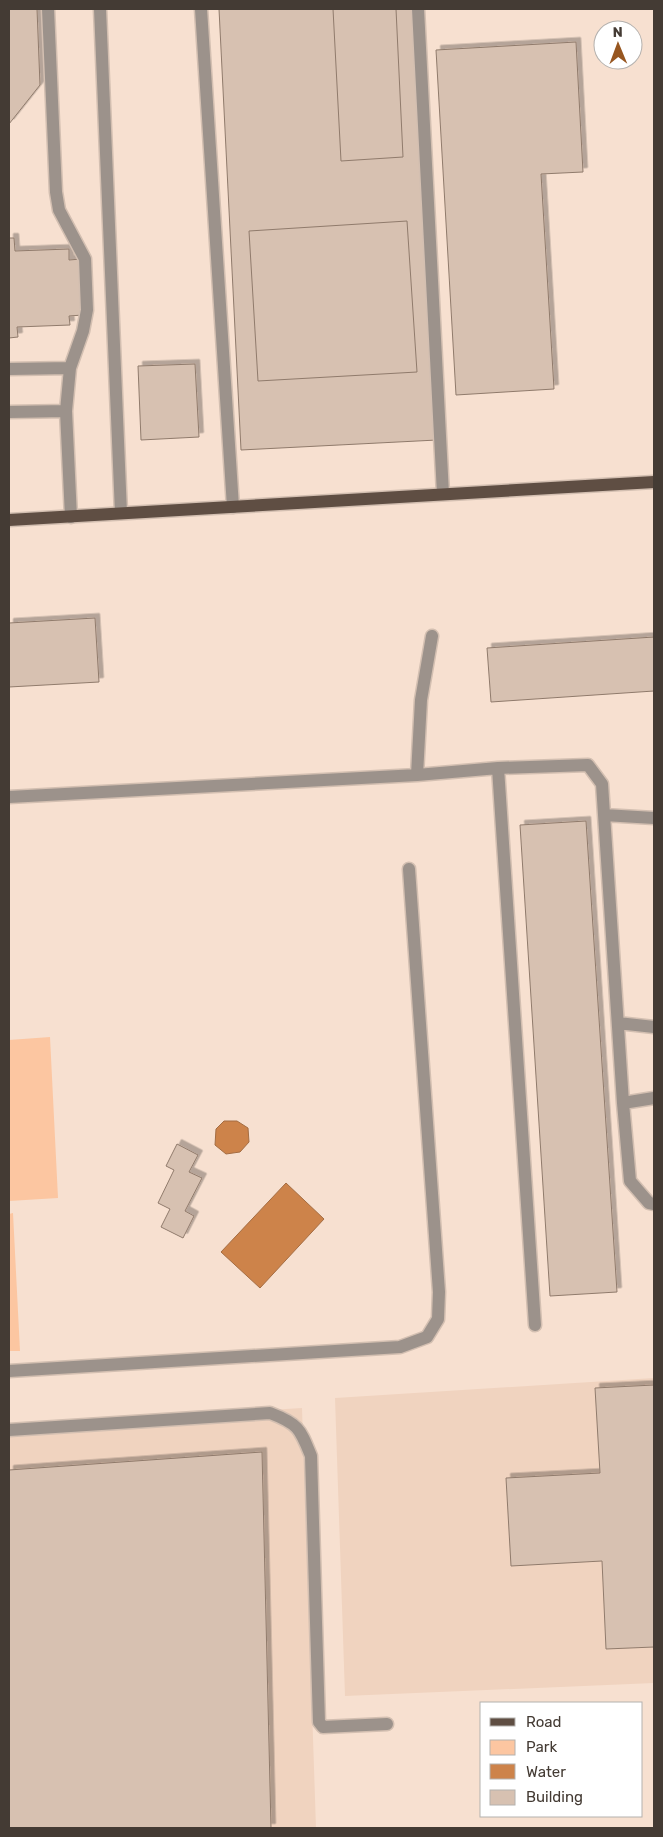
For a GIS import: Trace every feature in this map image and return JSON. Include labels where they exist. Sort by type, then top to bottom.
[{"type":"main road","points":[[9,520],[654,482]]},
{"type":"lane","points":[[48,9],[56,192],[59,210],[85,259],[87,310],[83,331],[70,368],[66,411],[71,516]]},
{"type":"lane","points":[[100,9],[121,513]]},
{"type":"lane","points":[[201,9],[232,507]]},
{"type":"lane","points":[[418,9],[443,494]]},
{"type":"lane","points":[[9,369],[70,368]]},
{"type":"lane","points":[[9,412],[66,411]]},
{"type":"lane","points":[[416,774],[421,700],[432,636]]},
{"type":"lane","points":[[9,797],[498,768],[588,765],[602,784],[630,1181],[649,1203],[654,1204]]},
{"type":"lane","points":[[498,768],[535,1325]]},
{"type":"lane","points":[[604,816],[654,818]]},
{"type":"lane","points":[[9,1371],[400,1347],[427,1337],[438,1319],[439,1292],[409,869]]},
{"type":"lane","points":[[618,1023],[654,1027]]},
{"type":"lane","points":[[623,1103],[654,1098]]},
{"type":"lane","points":[[9,1430],[270,1413],[288,1420],[300,1430],[311,1456],[319,1722],[323,1727],[387,1724]]},
{"type":"shaded area","points":[[654,1378],[654,1683],[345,1696],[335,1398]]},
{"type":"shaded area","points":[[302,1408],[316,1828],[9,1828],[9,1427]]},
{"type":"green space","points":[[50,1037],[58,1198],[9,1201],[9,1040]]},
{"type":"green space","points":[[13,1213],[20,1351],[9,1351],[9,1214]]},
{"type":"water","points":[[224,1121],[237,1121],[248,1128],[249,1142],[240,1152],[226,1154],[215,1145],[216,1129]]},
{"type":"water","points":[[286,1183],[324,1219],[260,1288],[221,1252]]},
{"type":"building","points":[[9,9],[37,9],[40,85],[9,124]]},
{"type":"building","points":[[219,9],[415,9],[437,440],[241,450]]},
{"type":"building","points":[[333,9],[396,9],[403,157],[341,161]]},
{"type":"building","points":[[576,42],[583,172],[541,174],[554,389],[456,395],[436,50]]},
{"type":"building","points":[[407,221],[417,372],[258,381],[249,231]]},
{"type":"building","points":[[9,238],[14,238],[15,251],[69,249],[69,260],[81,259],[83,315],[69,316],[70,325],[17,327],[18,337],[9,338]]},
{"type":"building","points":[[195,364],[199,437],[141,440],[138,366]]},
{"type":"building","points":[[95,618],[99,682],[9,687],[9,623]]},
{"type":"building","points":[[654,637],[654,691],[491,702],[487,648]]},
{"type":"building","points":[[586,821],[617,1292],[550,1296],[520,825]]},
{"type":"building","points":[[177,1144],[198,1155],[189,1172],[202,1178],[185,1211],[194,1216],[183,1238],[161,1227],[170,1209],[158,1203],[174,1170],[166,1166]]},
{"type":"building","points":[[654,1385],[654,1647],[606,1649],[602,1561],[511,1566],[506,1478],[600,1473],[595,1388]]},
{"type":"building","points":[[262,1452],[271,1828],[9,1828],[9,1470]]}]
